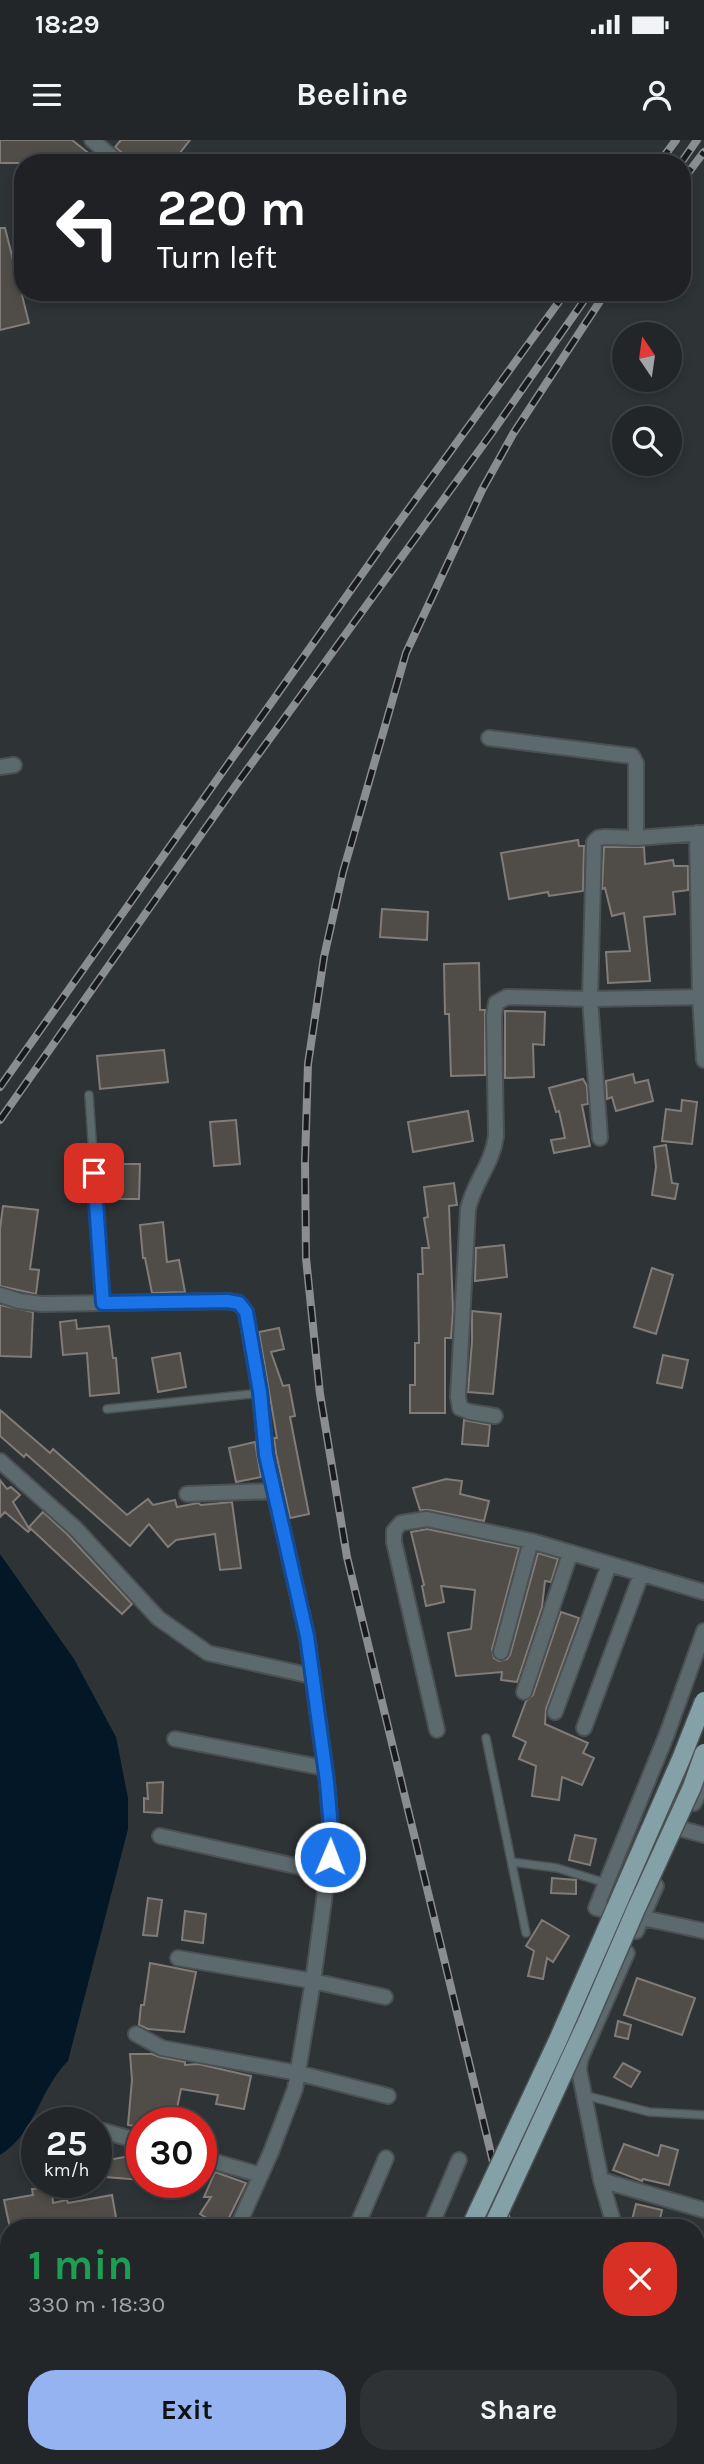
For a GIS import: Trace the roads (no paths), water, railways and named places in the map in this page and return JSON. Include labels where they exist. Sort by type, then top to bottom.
[{"type":"main road","points":[[474,2219],[558,2040],[704,1701]]},
{"type":"main road","points":[[496,2219],[692,1787],[704,1753]]},
{"type":"street","points":[[92,140],[108,154]]},
{"type":"street","points":[[489,738],[632,756],[637,774],[636,838]]},
{"type":"street","points":[[600,1138],[590,999],[594,842],[598,838],[700,833],[704,1060]]},
{"type":"street","points":[[495,1416],[460,1408],[458,1397],[468,1209],[471,1196],[494,1152],[496,1136],[496,1003],[507,997],[702,997]]},
{"type":"street","points":[[0,1294],[19,1301],[42,1304],[227,1301],[239,1303],[246,1312],[260,1392],[266,1455],[307,1636],[332,1841],[295,2089],[241,2219]]},
{"type":"street","points":[[0,1461],[76,1530],[158,1618],[208,1653],[312,1676]]},
{"type":"street","points":[[187,1494],[274,1491]]},
{"type":"street","points":[[437,1730],[394,1542],[394,1531],[401,1522],[427,1519],[531,1541],[704,1592]]},
{"type":"street","points":[[501,1652],[531,1541]]},
{"type":"street","points":[[524,1692],[570,1554]]},
{"type":"street","points":[[555,1712],[609,1565]]},
{"type":"street","points":[[584,1728],[640,1575]]},
{"type":"street","points":[[704,1631],[667,1734],[596,1908],[704,1931]]},
{"type":"street","points":[[175,1740],[325,1768]]},
{"type":"street","points":[[612,2219],[583,2095],[580,2060],[704,1781]]},
{"type":"street","points":[[682,1829],[704,1835]]},
{"type":"street","points":[[160,1836],[327,1873]]},
{"type":"street","points":[[178,1958],[313,1981],[385,1997]]},
{"type":"street","points":[[136,2034],[162,2048],[298,2073],[388,2096]]},
{"type":"street","points":[[360,2219],[386,2158]]},
{"type":"street","points":[[434,2219],[459,2160]]},
{"type":"street","points":[[217,2163],[261,2175]]},
{"type":"street","points":[[601,2180],[704,2210]]},
{"type":"lane","points":[[89,1095],[103,1303]]},
{"type":"lane","points":[[107,1409],[260,1392]]},
{"type":"lane","points":[[486,1738],[526,1933]]},
{"type":"lane","points":[[512,1863],[557,1868],[606,1883]]},
{"type":"lane","points":[[583,2095],[649,2112],[704,2115]]},
{"type":"water","points":[[0,1554],[74,1659],[116,1737],[128,1798],[128,1829],[68,2061],[50,2084],[38,2107],[21,2107],[21,2135],[0,2155]]},
{"type":"railway","points":[[666,154],[676,140]]},
{"type":"railway","points":[[687,154],[697,140]]},
{"type":"railway","points":[[691,169],[704,152]]},
{"type":"railway","points":[[0,1087],[389,536],[559,301]]},
{"type":"railway","points":[[0,1120],[236,785],[491,434],[584,301]]},
{"type":"railway","points":[[507,2219],[347,1557],[320,1394],[306,1258],[308,1064],[324,957],[343,872],[406,653],[482,490],[513,434],[600,301]]}]
